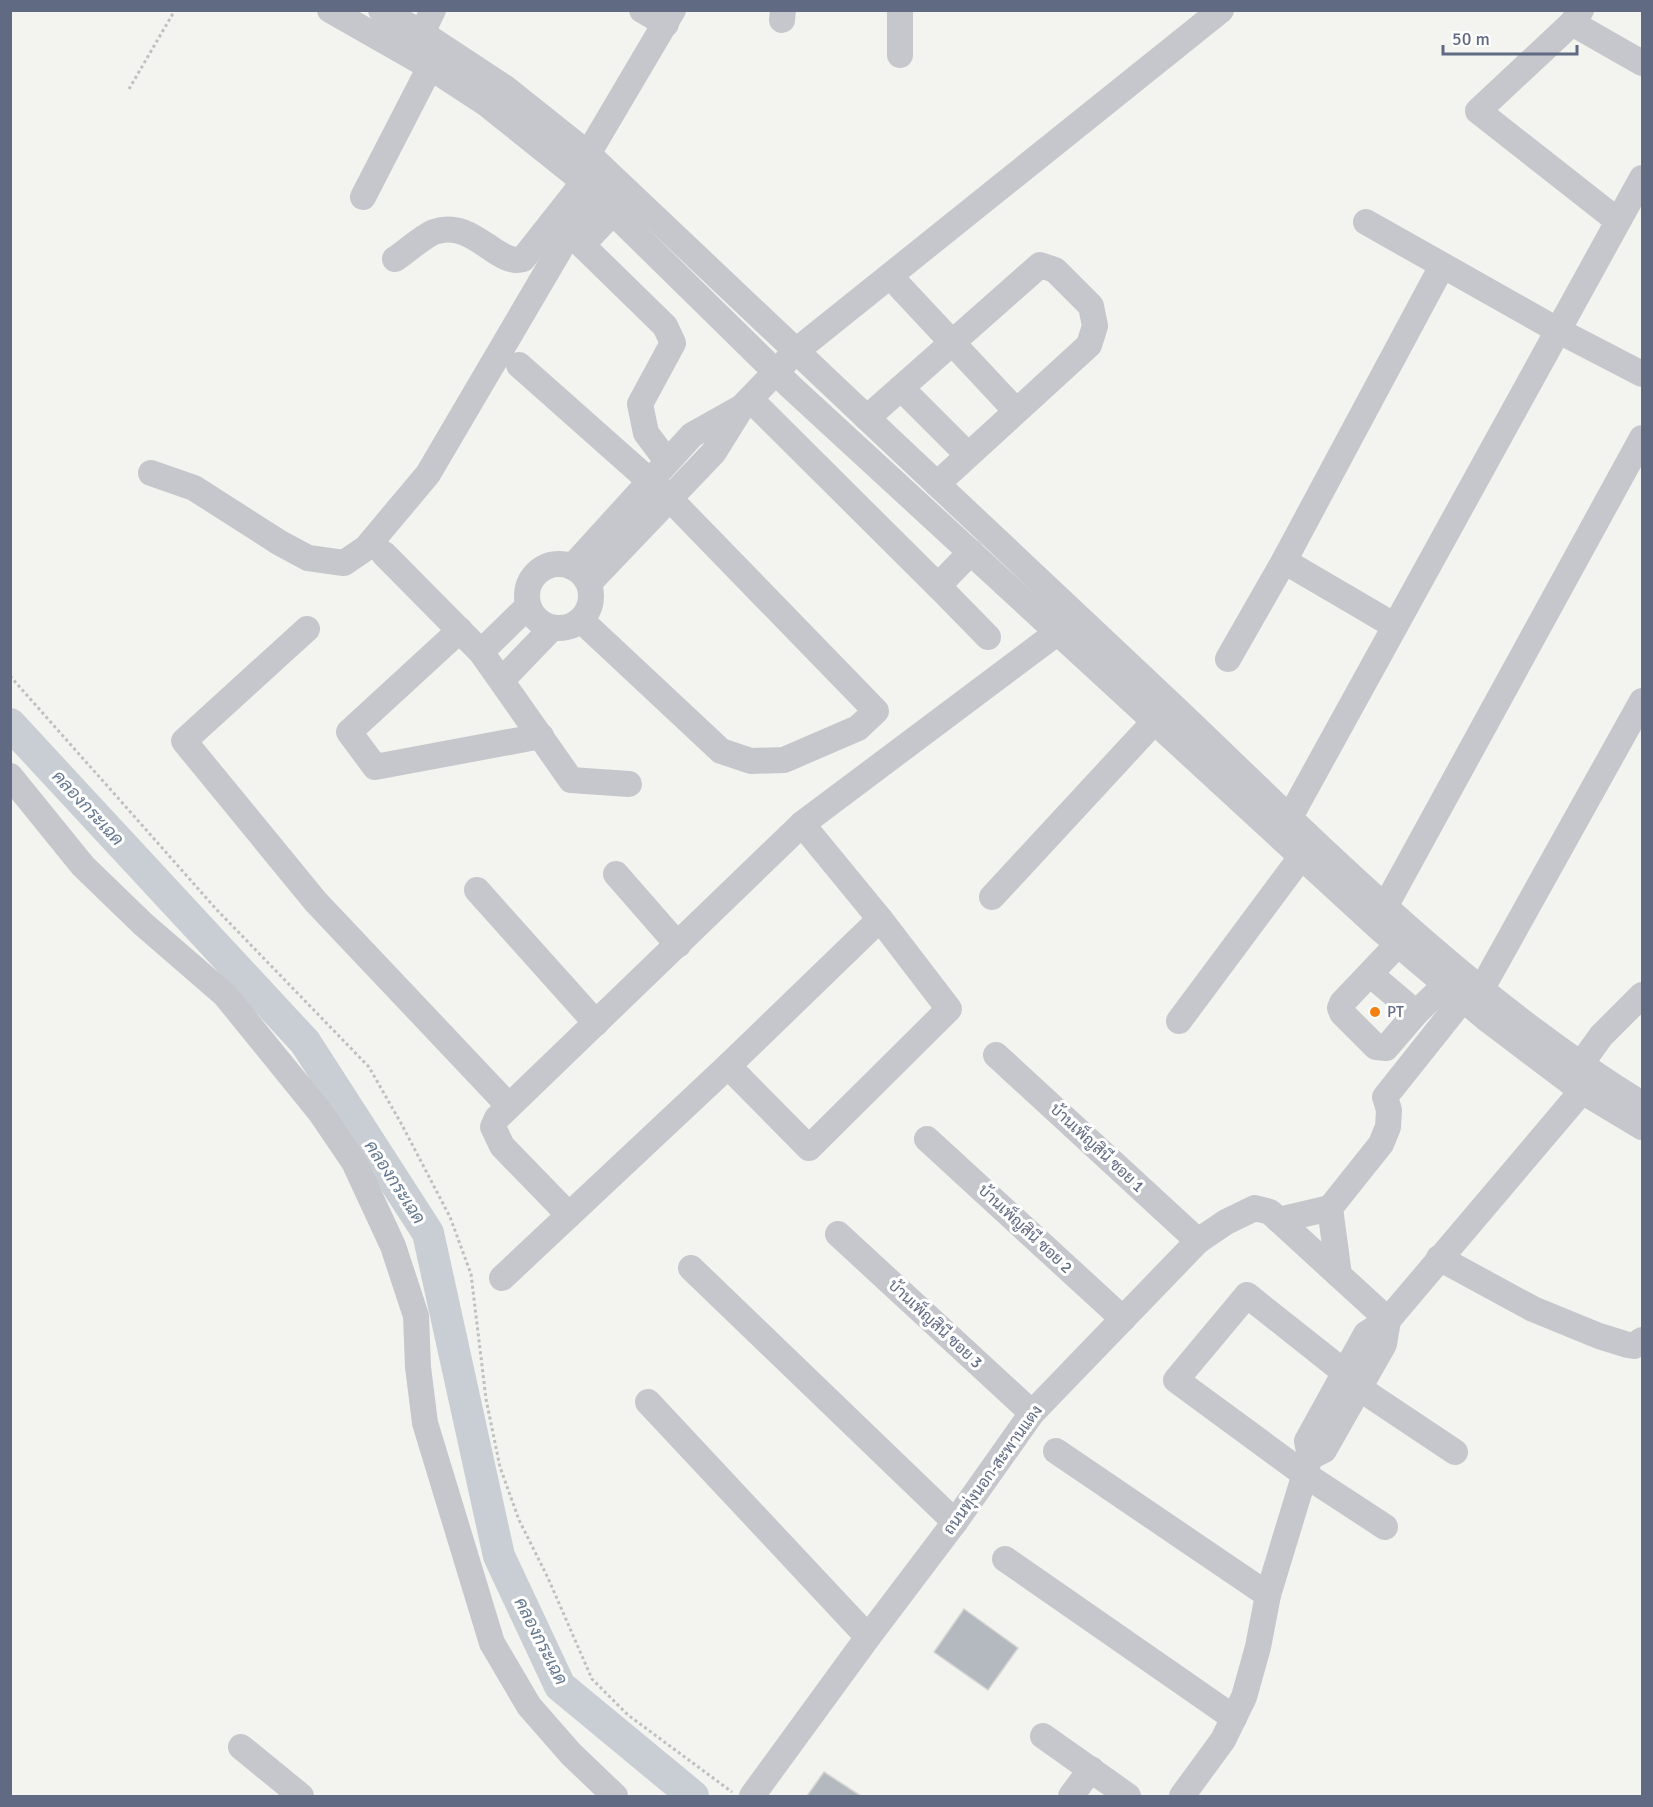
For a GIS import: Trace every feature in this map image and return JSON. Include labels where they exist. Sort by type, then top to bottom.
[{"type":"street","points":[[330,10],[430,67],[488,105],[573,173],[776,372],[1398,944],[1463,991],[1642,1104]]},
{"type":"street","points":[[381,10],[428,22],[588,154],[1386,905],[1463,991],[1581,1091],[1642,1127]]},
{"type":"street","points":[[588,154],[670,17],[642,10]]},
{"type":"street","points":[[900,10],[900,55]]},
{"type":"street","points":[[581,575],[670,499],[714,452],[746,403],[796,351],[890,276],[1192,20],[1221,10]]},
{"type":"street","points":[[1618,221],[1478,111],[1576,17],[1642,63]]},
{"type":"street","points":[[363,197],[430,67]]},
{"type":"street","points":[[1290,817],[1642,178]]},
{"type":"street","points":[[395,259],[434,232],[457,230],[477,238],[506,257],[517,261],[524,259],[588,188]]},
{"type":"street","points":[[151,473],[194,488],[280,543],[308,558],[344,563],[366,548],[428,474],[588,188]]},
{"type":"street","points":[[613,212],[582,244],[665,326],[673,343],[640,404],[646,434],[667,461]]},
{"type":"street","points":[[1366,222],[1559,331],[1642,374]]},
{"type":"street","points":[[867,418],[1040,266],[1055,270],[1092,306],[1095,326],[1089,345],[937,484]]},
{"type":"street","points":[[1228,659],[1284,561],[1442,266]]},
{"type":"street","points":[[890,276],[1016,411]]},
{"type":"street","points":[[519,365],[670,499],[876,711],[858,728],[784,760],[751,761],[721,751],[582,621]]},
{"type":"street","points":[[901,388],[968,455]]},
{"type":"street","points":[[581,575],[650,480],[667,461],[692,435],[746,403]]},
{"type":"street","points":[[746,403],[988,636]]},
{"type":"street","points":[[1386,905],[1642,438]]},
{"type":"street","points":[[938,586],[971,552]]},
{"type":"street","points":[[384,554],[481,652],[571,780],[629,784]]},
{"type":"street","points":[[1284,561],[1395,626]]},
{"type":"street","points":[[559,564],[581,575],[592,596],[590,610],[582,621],[563,629],[552,628],[537,621],[528,606],[526,595],[534,575],[545,567],[559,564]]},
{"type":"street","points":[[481,652],[528,606]]},
{"type":"street","points":[[501,680],[552,628]]},
{"type":"street","points":[[307,629],[184,741],[316,902],[509,1106]]},
{"type":"street","points":[[460,630],[349,732],[375,767],[541,736]]},
{"type":"street","points":[[569,1215],[502,1146],[493,1127],[497,1118],[802,824],[1058,632]]},
{"type":"street","points":[[1279,1220],[1330,1208],[1381,1144],[1388,1127],[1389,1110],[1384,1097],[1463,991],[1642,701]]},
{"type":"street","points":[[992,897],[1154,722]]},
{"type":"street","points":[[10,776],[83,866],[143,924],[225,995],[320,1112],[354,1162],[393,1246],[416,1316],[418,1367],[424,1423],[492,1643],[529,1706],[571,1754],[615,1797]]},
{"type":"street","points":[[728,1066],[809,1148],[949,1009],[880,919],[802,824]]},
{"type":"street","points":[[1179,1021],[1301,857]]},
{"type":"street","points":[[616,874],[678,945]]},
{"type":"street","points":[[477,890],[596,1023]]},
{"type":"street","points":[[502,1278],[728,1066],[880,919]]},
{"type":"street","points":[[1398,944],[1342,1003],[1340,1008],[1342,1013],[1376,1047],[1386,1048],[1416,1013],[1463,991]]},
{"type":"street","points":[[1370,974],[1416,1013]]},
{"type":"street","points":[[1581,1064],[1601,1036],[1642,995]]},
{"type":"street","name":"บ้านเพ็ญสินี ซอย 1","points":[[996,1055],[1198,1241]]},
{"type":"street","points":[[1182,1797],[1222,1740],[1234,1718],[1252,1674],[1268,1595],[1307,1465],[1306,1441],[1352,1380],[1366,1334],[1388,1320],[1581,1091]]},
{"type":"street","name":"บ้านเพ็ญสินี ซอย 2","points":[[927,1139],[1123,1319]]},
{"type":"street","name":"ถนนทุ่งนอก-สะพานแตง","points":[[752,1797],[1032,1413],[1198,1241],[1226,1222],[1255,1208],[1270,1212],[1388,1320]]},
{"type":"street","points":[[1330,1208],[1339,1275]]},
{"type":"street","name":"บ้านเพ็ญสินี ซอย 3","points":[[838,1234],[1032,1413]]},
{"type":"street","points":[[1439,1258],[1533,1309],[1599,1336],[1634,1346],[1642,1340]]},
{"type":"street","points":[[692,1268],[954,1522]]},
{"type":"street","points":[[1385,1527],[1307,1465],[1176,1380],[1247,1295],[1352,1380],[1455,1452]]},
{"type":"street","points":[[648,1402],[868,1637]]},
{"type":"street","points":[[1056,1451],[1268,1595]]},
{"type":"street","points":[[1005,1559],[1234,1718]]},
{"type":"street","points":[[1043,1736],[1128,1797]]},
{"type":"street","points":[[241,1747],[301,1797]]},
{"type":"street","points":[[1071,1797],[1091,1769]]},
{"type":"path","points":[[129,89],[175,10]]},
{"type":"building","points":[[964,1609],[1018,1648],[988,1690],[934,1652]]},
{"type":"building","points":[[824,1772],[861,1796],[807,1796]]},
{"type":"waterway","name":"คลองกระเฉด","points":[[10,724],[305,1042],[428,1233],[499,1556],[560,1686],[693,1796]]},
{"type":"place","name":"PT","points":[[1375,1012]]}]
